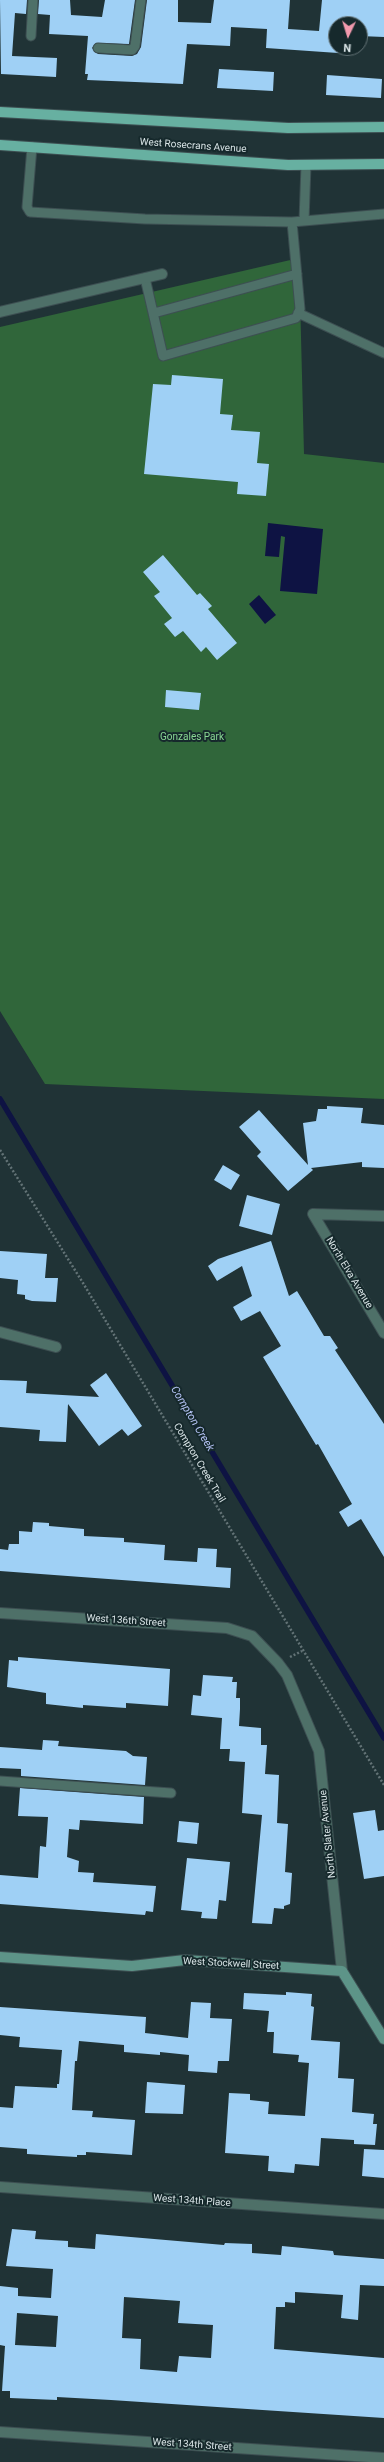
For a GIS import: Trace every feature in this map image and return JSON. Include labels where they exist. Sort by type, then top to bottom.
[{"type":"main road","points":[[0,112],[288,128],[384,127]]},
{"type":"main road","name":"West Rosecrans Avenue","points":[[0,145],[306,165],[384,164]]},
{"type":"street","points":[[0,312],[162,274]]},
{"type":"street","name":"North Elva Avenue","points":[[384,1216],[313,1214],[384,1333]]},
{"type":"street","points":[[0,1332],[56,1347]]},
{"type":"street","name":"West 136th Street","points":[[0,1613],[227,1628],[252,1636]]},
{"type":"street","name":"North Slater Avenue","points":[[252,1636],[287,1675],[319,1751],[342,1971],[384,2039]]},
{"type":"street","name":"West Stockwell Street","points":[[0,1957],[132,1966],[185,1960],[342,1971]]},
{"type":"street","name":"West 134th Place","points":[[0,2188],[384,2214]]},
{"type":"street","name":"West 134th Street","points":[[0,2432],[384,2458]]},
{"type":"lane","points":[[31,36],[33,0]]},
{"type":"lane","points":[[98,48],[132,50],[136,46],[141,0]]},
{"type":"lane","points":[[32,147],[27,207],[30,212],[145,219],[292,222],[384,214]]},
{"type":"lane","points":[[304,221],[306,165]]},
{"type":"lane","points":[[292,222],[300,310],[297,315]]},
{"type":"lane","points":[[154,313],[297,274]]},
{"type":"lane","points":[[145,278],[164,356],[297,315],[384,353]]},
{"type":"lane","points":[[0,1781],[171,1793]]},
{"type":"path","name":"Compton Creek Trail","points":[[0,1150],[83,1283],[384,1785]]},
{"type":"green space","name":"Gonzales Park","points":[[299,258],[304,454],[384,463],[384,1099],[45,1084],[0,1011],[0,327]]},
{"type":"shaded area","points":[[268,523],[323,529],[317,594],[280,591],[285,537],[281,536],[279,557],[265,556]]},
{"type":"shaded area","points":[[259,595],[276,615],[265,624],[249,604]]},
{"type":"building","points":[[0,0],[27,0],[26,14],[15,13],[12,56],[57,58],[56,77],[1,74]]},
{"type":"building","points":[[39,0],[70,0],[71,15],[102,17],[105,0],[135,0],[129,44],[96,43],[92,48],[98,54],[132,56],[137,54],[141,47],[147,0],[178,0],[178,22],[211,23],[214,0],[290,0],[288,29],[319,31],[322,0],[384,0],[384,37],[368,36],[368,16],[328,16],[328,52],[266,48],[267,29],[231,27],[230,46],[187,44],[183,84],[87,80],[88,74],[85,74],[88,36],[49,34],[50,15],[38,14]]},
{"type":"building","points":[[219,69],[274,72],[273,91],[217,88]]},
{"type":"building","points":[[327,75],[382,79],[381,98],[326,95]]},
{"type":"building","points":[[172,375],[223,379],[220,414],[233,415],[231,430],[260,432],[257,463],[269,464],[266,496],[237,494],[238,482],[144,474],[153,384],[171,385]]},
{"type":"building","points":[[163,555],[197,595],[200,593],[212,606],[208,609],[237,643],[217,660],[206,647],[201,652],[183,631],[175,637],[164,624],[172,618],[154,596],[160,592],[143,572]]},
{"type":"building","points":[[166,690],[201,693],[199,710],[165,707]]},
{"type":"building","points":[[327,1106],[363,1108],[361,1123],[384,1125],[384,1168],[362,1167],[362,1162],[311,1168],[313,1170],[288,1191],[257,1156],[261,1152],[239,1127],[259,1110],[308,1165],[303,1123],[316,1121],[318,1109],[327,1109]]},
{"type":"building","points":[[223,1165],[240,1175],[231,1190],[214,1180]]},
{"type":"building","points":[[247,1195],[280,1204],[272,1235],[239,1226]]},
{"type":"building","points":[[271,1241],[289,1296],[297,1291],[324,1336],[330,1336],[338,1348],[335,1350],[384,1424],[384,1557],[361,1519],[348,1527],[339,1512],[352,1504],[318,1444],[316,1445],[263,1357],[281,1346],[260,1311],[241,1321],[233,1307],[252,1296],[242,1266],[217,1281],[208,1266],[218,1259]]},
{"type":"building","points":[[0,1251],[47,1254],[45,1278],[58,1278],[56,1302],[32,1301],[25,1299],[25,1295],[17,1294],[18,1280],[0,1278]]},
{"type":"building","points":[[106,1373],[142,1426],[128,1436],[122,1429],[99,1446],[68,1404],[66,1442],[39,1441],[40,1430],[0,1427],[0,1380],[27,1381],[26,1393],[99,1397],[90,1385]]},
{"type":"building","points":[[33,1522],[49,1523],[49,1526],[84,1529],[84,1536],[124,1538],[124,1542],[165,1545],[164,1560],[197,1562],[198,1548],[217,1549],[216,1567],[231,1568],[230,1588],[0,1571],[0,1549],[8,1550],[9,1544],[19,1544],[19,1531],[32,1532]]},
{"type":"building","points":[[18,1657],[170,1669],[168,1706],[126,1703],[126,1708],[83,1705],[83,1708],[46,1704],[46,1693],[7,1687],[9,1660],[18,1661]]},
{"type":"building","points":[[203,1675],[233,1677],[232,1682],[237,1682],[236,1698],[240,1698],[239,1726],[261,1728],[261,1745],[267,1745],[265,1774],[279,1775],[277,1823],[288,1824],[285,1872],[292,1873],[290,1904],[284,1906],[284,1909],[274,1908],[272,1924],[252,1923],[262,1815],[242,1813],[245,1762],[229,1761],[230,1749],[220,1749],[222,1718],[191,1715],[193,1695],[201,1696]]},
{"type":"building","points":[[43,1740],[59,1741],[58,1746],[126,1751],[133,1756],[147,1757],[145,1785],[21,1776],[21,1769],[0,1768],[0,1747],[42,1750]]},
{"type":"building","points":[[20,1788],[144,1797],[143,1824],[80,1820],[79,1830],[69,1829],[67,1857],[79,1861],[78,1872],[94,1873],[93,1882],[156,1886],[153,1912],[146,1911],[145,1915],[0,1904],[0,1875],[38,1878],[40,1846],[46,1847],[48,1817],[18,1816]]},
{"type":"building","points":[[375,1810],[378,1831],[384,1830],[384,1876],[364,1879],[353,1813]]},
{"type":"building","points":[[179,1821],[199,1823],[197,1844],[177,1842]]},
{"type":"building","points":[[187,1858],[230,1862],[226,1901],[219,1900],[217,1919],[201,1918],[202,1912],[181,1910]]},
{"type":"building","points":[[286,1992],[312,1994],[311,2006],[314,2007],[311,2040],[340,2042],[338,2078],[354,2079],[352,2112],[374,2114],[373,2124],[377,2124],[375,2145],[354,2144],[354,2140],[321,2138],[319,2166],[295,2164],[294,2173],[268,2171],[269,2156],[225,2153],[229,2093],[250,2094],[250,2100],[269,2102],[268,2114],[305,2116],[309,2063],[298,2062],[299,2055],[273,2053],[274,2032],[267,2032],[269,2011],[243,2009],[244,1993],[286,1995]]},
{"type":"building","points":[[191,2002],[211,2003],[210,2018],[232,2019],[229,2061],[218,2061],[217,2073],[188,2071],[189,2055],[160,2052],[160,2055],[124,2052],[124,2045],[79,2041],[77,2061],[75,2061],[72,2110],[93,2111],[92,2117],[135,2120],[132,2155],[86,2152],[86,2155],[77,2155],[77,2157],[59,2156],[27,2154],[27,2149],[0,2147],[0,2107],[13,2108],[15,2086],[57,2088],[57,2084],[59,2084],[62,2050],[19,2047],[20,2037],[0,2035],[0,2007],[146,2017],[145,2033],[188,2038]]},
{"type":"building","points":[[147,2082],[185,2085],[183,2114],[145,2113]]},
{"type":"building","points":[[364,2149],[384,2150],[384,2178],[362,2176]]},
{"type":"building","points":[[12,2229],[36,2231],[35,2239],[68,2241],[68,2247],[95,2249],[96,2234],[224,2245],[225,2243],[252,2244],[252,2253],[281,2255],[282,2246],[333,2251],[334,2255],[384,2259],[384,2286],[360,2285],[358,2320],[341,2318],[343,2295],[295,2292],[295,2303],[285,2302],[285,2307],[276,2307],[274,2349],[384,2358],[384,2418],[57,2397],[57,2400],[10,2398],[10,2391],[2,2391],[5,2346],[0,2345],[0,2286],[18,2288],[18,2296],[51,2298],[53,2269],[6,2266]],"holes":[[[124,2297],[180,2301],[178,2323],[213,2325],[211,2358],[179,2356],[177,2372],[140,2369],[141,2339],[122,2338]],[[17,2313],[58,2316],[56,2347],[15,2345]]]},
{"type":"waterway","name":"Compton Creek","points":[[0,1099],[384,1738]]}]
